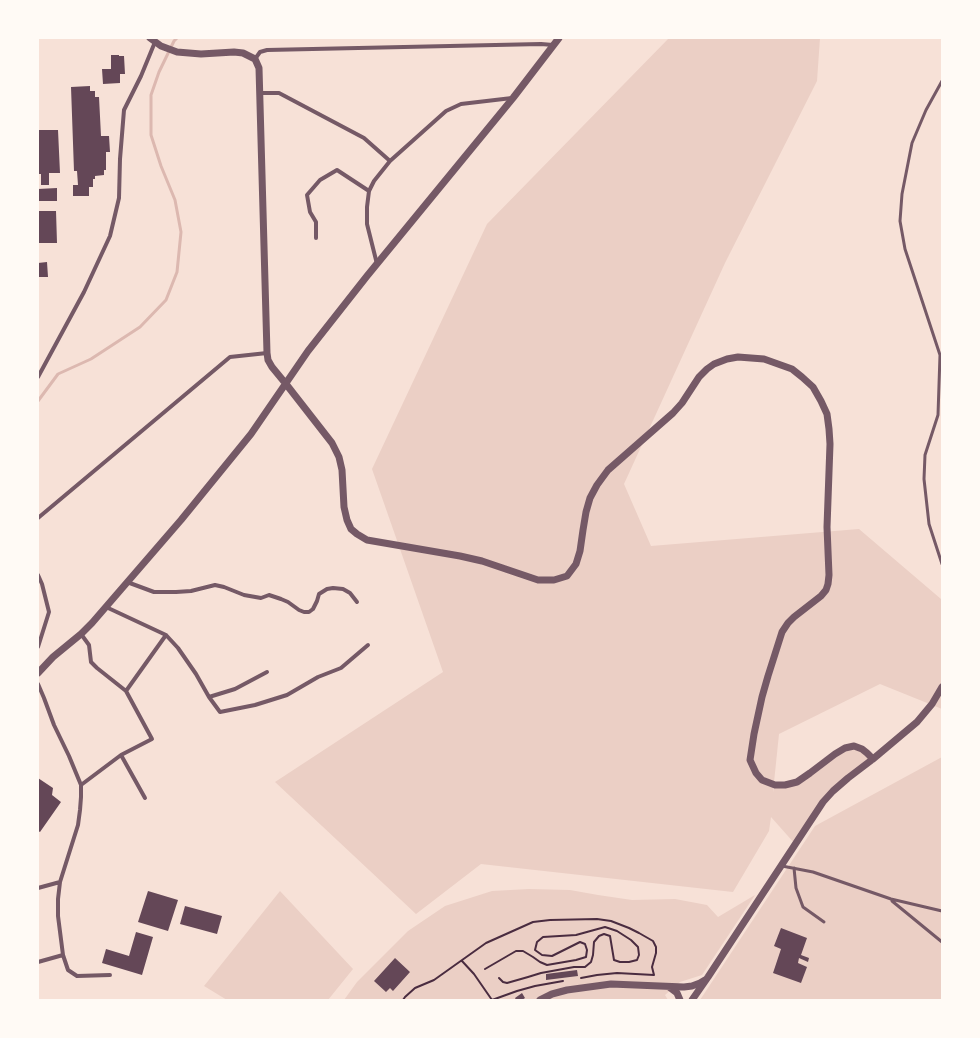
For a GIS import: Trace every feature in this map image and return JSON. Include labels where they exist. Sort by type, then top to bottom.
[{"type":"street","points":[[38,673],[53,657],[81,634],[106,607],[251,434],[308,351],[513,98],[559,38]]},
{"type":"street","points":[[38,377],[84,292],[110,236],[119,198],[120,159],[124,110],[141,76],[155,42],[177,52],[201,54],[234,52],[244,53],[255,59],[259,68],[268,360],[336,450],[339,457],[344,484],[344,507],[351,529],[367,540],[482,561],[538,580],[554,580],[567,576],[576,564],[580,551],[582,530],[586,512],[590,498],[597,485],[608,470],[673,413],[682,403],[698,377],[714,364],[738,357],[764,359],[792,369],[813,388],[827,414],[830,444],[827,527],[829,575],[826,590],[794,616],[782,632],[762,697],[750,760],[756,773],[762,780],[775,785],[785,785],[798,782],[845,748],[854,746],[862,749],[873,759]]},
{"type":"street","points":[[255,59],[260,52],[267,50],[533,44],[554,45]]},
{"type":"street","points":[[260,93],[279,93],[285,96],[364,138],[390,161]]},
{"type":"street","points":[[377,264],[367,224],[369,191],[374,181],[390,161],[446,111],[462,104],[513,98]]},
{"type":"street","points":[[316,238],[316,222],[310,212],[307,195],[320,180],[337,170],[369,191]]},
{"type":"street","points":[[38,518],[230,357],[267,353]]},
{"type":"street","points":[[38,575],[42,584],[49,612],[38,647]]},
{"type":"street","points":[[127,582],[154,592],[191,591],[215,585],[244,595],[261,598],[270,595],[281,598],[298,610],[304,612],[309,612],[314,609],[319,594],[327,589],[343,589],[350,593],[357,602]]},
{"type":"street","points":[[106,607],[166,635],[178,648],[220,712],[255,705],[288,695],[318,677],[341,668],[368,645]]},
{"type":"street","points":[[81,634],[89,645],[91,662],[126,691],[152,739],[121,755],[81,785]]},
{"type":"street","points":[[126,691],[166,635]]},
{"type":"street","points":[[209,697],[236,689],[267,672]]},
{"type":"street","points":[[38,684],[54,725],[81,785],[81,804],[78,825],[60,882],[58,899],[58,916],[63,955],[68,970],[77,976],[110,975]]},
{"type":"street","points":[[692,1000],[708,978],[823,802],[848,778],[917,722],[932,704],[942,687]]},
{"type":"street","points":[[121,755],[146,798]]},
{"type":"street","points":[[38,888],[60,882]]},
{"type":"street","points":[[38,962],[63,955]]},
{"type":"street","points":[[540,1000],[552,994],[567,990],[611,984],[669,987],[692,986],[708,978]]},
{"type":"street","points":[[669,987],[677,993],[680,1000]]},
{"type":"lane","points":[[942,81],[926,110],[912,143],[902,194],[900,221],[905,249],[940,355],[938,415],[925,455],[924,479],[929,524],[942,564]]},
{"type":"lane","points":[[781,866],[813,872],[891,899],[942,911]]},
{"type":"lane","points":[[794,868],[796,888],[803,907],[824,922]]},
{"type":"lane","points":[[891,899],[942,942]]},
{"type":"path","points":[[403,1000],[416,988],[434,980],[486,943],[533,922],[550,920],[597,919],[611,921],[629,928],[653,941],[656,947],[652,967],[654,975]]},
{"type":"path","points":[[485,969],[516,951],[523,951],[547,965],[586,957],[587,950],[585,944],[580,942],[552,956],[542,954],[535,950],[537,942],[543,937],[576,935],[604,927],[618,932],[631,940],[638,947],[640,955],[637,960],[628,962],[614,960],[610,936],[604,934],[598,936],[594,942],[591,962],[585,967],[574,967],[541,972],[507,983],[503,982],[499,978]]},
{"type":"path","points":[[462,961],[474,974],[492,1000]]},
{"type":"shaded area","points":[[669,38],[820,38],[817,81],[725,263],[624,484],[651,546],[859,529],[941,599],[942,598],[942,709],[880,684],[779,734],[773,792],[775,785],[785,785],[854,746],[873,759],[834,790],[795,844],[771,817],[769,831],[733,892],[481,864],[416,914],[275,782],[443,672],[372,469],[487,224]]},
{"type":"shaded area","points":[[942,757],[942,1000],[700,1000],[815,826]]},
{"type":"shaded area","points":[[529,889],[570,890],[632,900],[675,899],[707,905],[718,917],[755,895],[702,975],[680,982],[665,995],[668,1000],[344,1000],[357,982],[408,931],[445,906],[492,891]]},
{"type":"shaded area","points":[[280,891],[353,969],[328,1000],[227,1000],[204,986]]},
{"type":"building","points":[[111,55],[124,56],[125,74],[120,74],[120,83],[103,84],[102,69],[111,69]]},
{"type":"building","points":[[90,86],[90,91],[95,91],[95,97],[99,97],[101,136],[109,136],[110,152],[106,152],[106,170],[104,170],[104,175],[95,176],[95,179],[93,179],[93,187],[89,187],[89,196],[73,196],[73,185],[78,185],[77,171],[74,171],[71,87]]},
{"type":"building","points":[[38,130],[58,130],[60,173],[49,173],[49,185],[41,185],[41,174],[38,174]]},
{"type":"building","points":[[57,188],[57,201],[38,201],[38,189]]},
{"type":"building","points":[[38,211],[56,211],[57,243],[38,243]]},
{"type":"building","points":[[47,262],[48,277],[38,277],[38,263]]},
{"type":"building","points":[[38,778],[53,788],[52,795],[61,802],[40,832],[38,831]]},
{"type":"building","points":[[148,891],[178,900],[168,931],[138,922]]},
{"type":"building","points":[[185,906],[222,916],[217,934],[180,924]]},
{"type":"building","points":[[781,928],[807,938],[801,955],[809,958],[808,962],[799,958],[798,963],[807,967],[801,983],[773,973],[781,949],[774,946]]},
{"type":"building","points":[[136,932],[153,937],[142,975],[102,963],[106,949],[129,956]]},
{"type":"building","points":[[395,958],[410,972],[393,991],[390,988],[386,992],[374,981]]},
{"type":"building","points":[[577,970],[578,976],[546,980],[546,974]]},
{"type":"building","points":[[522,993],[525,998],[522,1000],[516,1000],[515,998]]},
{"type":"waterway","points":[[38,401],[58,374],[91,359],[140,327],[166,300],[177,272],[181,232],[175,200],[161,166],[151,135],[151,95],[159,72],[174,41],[177,38]]}]
